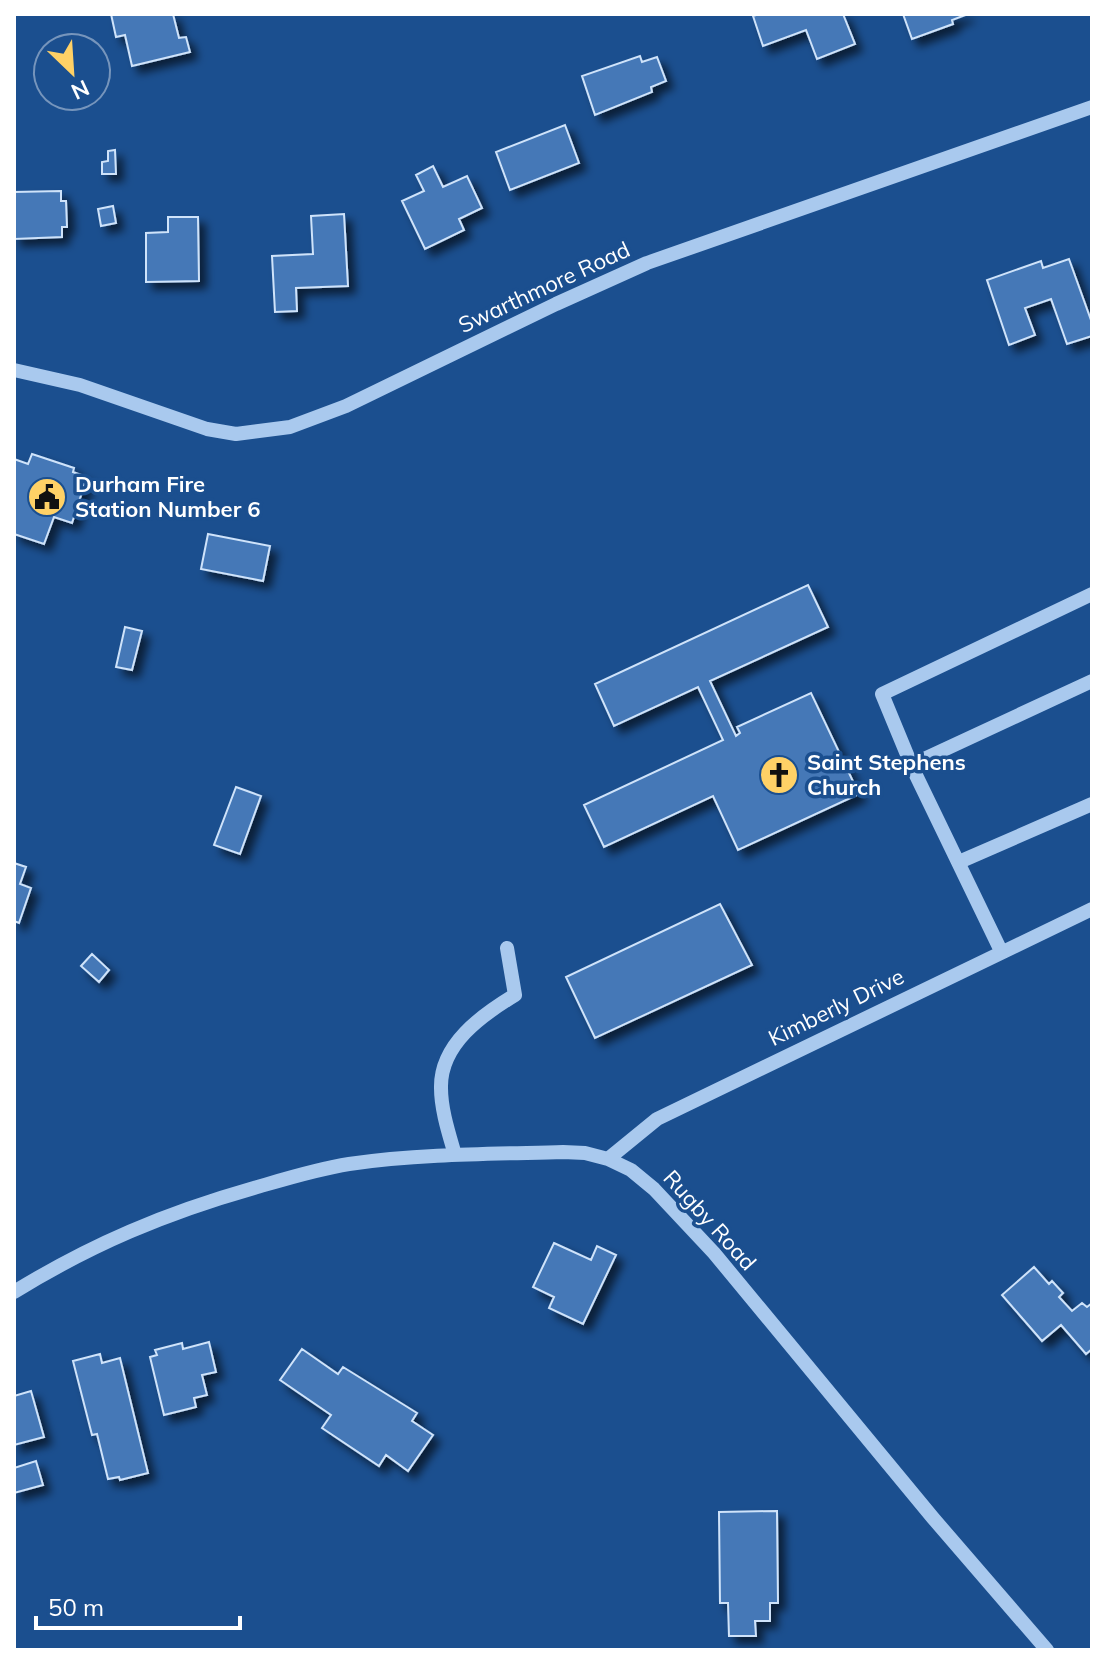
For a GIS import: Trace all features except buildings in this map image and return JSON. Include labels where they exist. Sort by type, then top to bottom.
[{"type":"street","name":"Swarthmore Road","points":[[14,370],[80,385],[207,429],[236,434],[290,427],[346,406],[647,263],[1092,107]]},
{"type":"street","points":[[1001,951],[911,765],[882,694],[1092,594]]},
{"type":"street","points":[[911,765],[1092,681]]},
{"type":"street","points":[[959,862],[1092,804]]},
{"type":"street","name":"Kimberly Drive","points":[[608,1159],[657,1119],[1092,909]]},
{"type":"street","points":[[455,1155],[441,1086],[450,1050],[482,1014],[515,995],[507,948]]},
{"type":"street","name":"Rugby Road","points":[[14,1292],[94,1247],[159,1218],[299,1175],[349,1164],[455,1155],[563,1152],[608,1159],[631,1170],[654,1189],[714,1253],[933,1518],[1047,1650]]},
{"type":"place","name":"Durham Fire Station Number 6","points":[[47,497]]},
{"type":"place","name":"Saint Stephens Church","points":[[779,775]]}]
